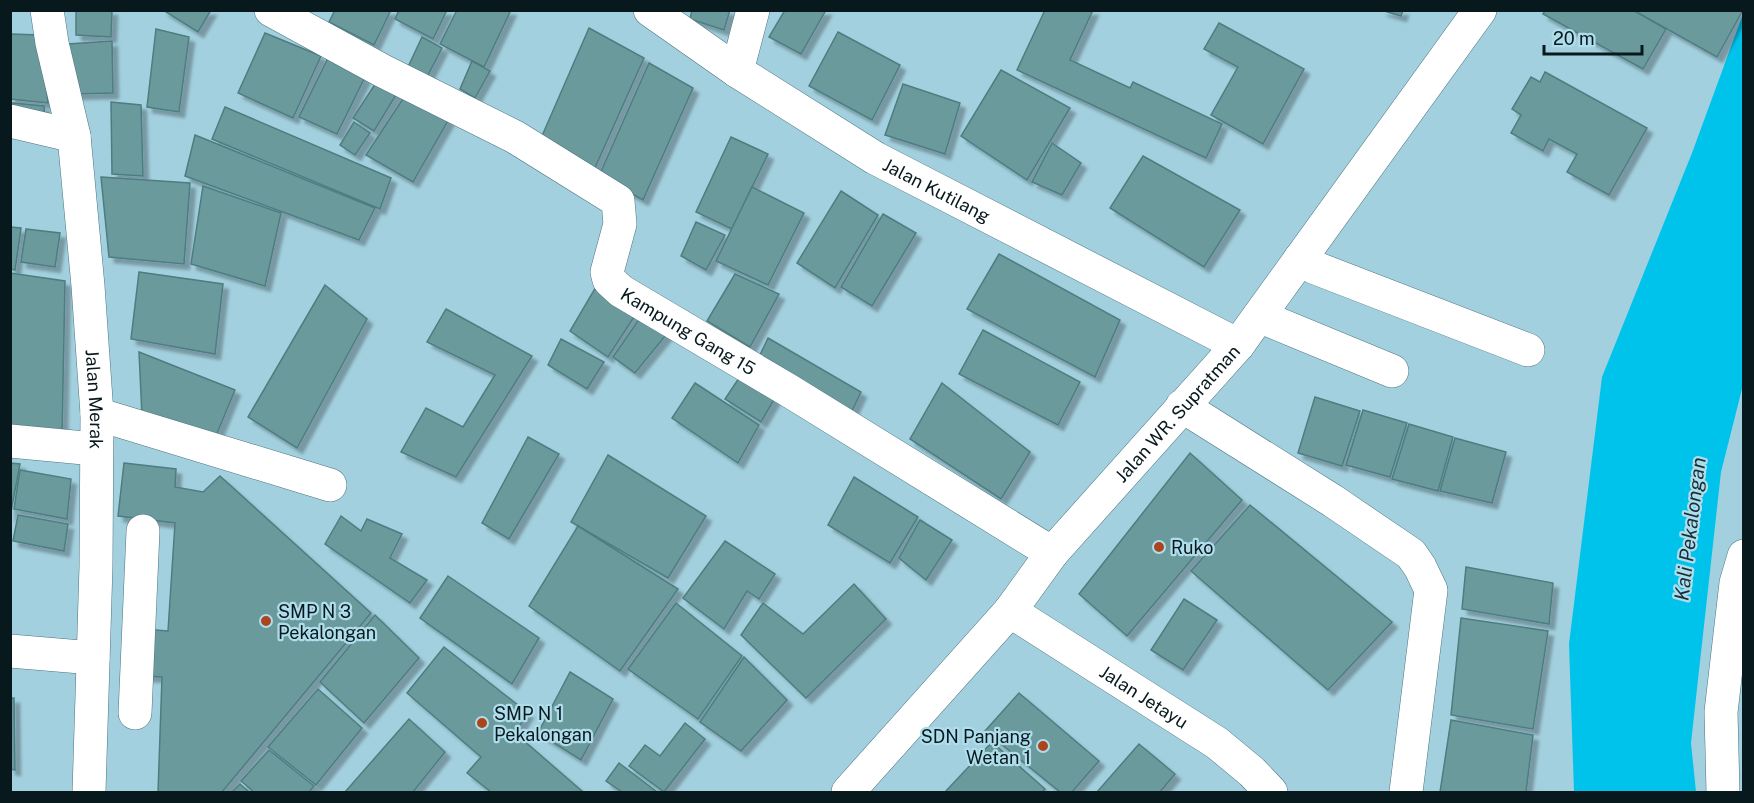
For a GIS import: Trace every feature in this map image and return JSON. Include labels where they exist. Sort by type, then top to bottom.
[{"type":"street","name":"Jalan Merak","points":[[46,10],[74,136],[97,414],[95,602],[89,792]]},
{"type":"street","name":"Kampung Gang 15","points":[[271,10],[383,71],[515,137],[618,201],[620,224],[607,272],[609,280],[621,291],[798,396],[1052,553]]},
{"type":"street","name":"Jalan Kutilang","points":[[650,10],[737,71],[875,158],[1238,345]]},
{"type":"street","points":[[737,71],[753,10]]},
{"type":"street","name":"Jalan WR. Supratman","points":[[848,792],[1010,611],[1052,553],[1238,345],[1480,10]]},
{"type":"street","points":[[10,121],[74,136]]},
{"type":"street","points":[[1300,260],[1528,350]]},
{"type":"street","points":[[1259,316],[1392,371]]},
{"type":"street","points":[[1182,406],[1333,501],[1411,554],[1420,567],[1431,590],[1406,792]]},
{"type":"street","points":[[97,414],[330,485]]},
{"type":"street","points":[[10,441],[95,449]]},
{"type":"street","points":[[135,713],[143,531]]},
{"type":"street","points":[[1723,792],[1721,712],[1736,583],[1743,555]]},
{"type":"street","points":[[95,602],[140,606]]},
{"type":"street","name":"Jalan Jetayu","points":[[1010,611],[1217,743],[1252,772],[1271,792]]},
{"type":"street","points":[[10,651],[93,658]]},
{"type":"water","name":"Kali Pekalongan","points":[[1743,14],[1743,385],[1721,472],[1691,743],[1696,792],[1574,792],[1569,644],[1602,377],[1692,153]]},
{"type":"building","points":[[76,10],[112,10],[111,37],[76,35]]},
{"type":"building","points":[[163,10],[211,10],[198,32]]},
{"type":"building","points":[[335,10],[391,10],[374,45],[329,22]]},
{"type":"building","points":[[399,10],[447,10],[433,39],[395,19]]},
{"type":"building","points":[[457,10],[511,10],[484,67],[440,44]]},
{"type":"building","points":[[692,10],[730,10],[724,30],[690,19]]},
{"type":"building","points":[[785,10],[826,10],[801,54],[769,37]]},
{"type":"building","points":[[1045,10],[1093,10],[1070,60],[1130,88],[1133,82],[1222,124],[1206,158],[1017,70]]},
{"type":"building","points":[[1381,10],[1403,10],[1401,16]]},
{"type":"building","points":[[1545,10],[1633,10],[1666,29],[1643,69],[1543,14]]},
{"type":"building","points":[[1633,10],[1743,10],[1717,57]]},
{"type":"building","points":[[1219,23],[1304,69],[1263,144],[1211,115],[1238,67],[1204,49]]},
{"type":"building","points":[[589,28],[644,58],[594,170],[538,145]]},
{"type":"building","points":[[156,29],[189,37],[179,112],[147,107]]},
{"type":"building","points":[[838,32],[900,65],[872,120],[809,86]]},
{"type":"building","points":[[265,33],[321,56],[293,118],[238,93]]},
{"type":"building","points":[[10,34],[41,35],[48,103],[10,99]]},
{"type":"building","points":[[422,37],[442,48],[427,77],[408,67]]},
{"type":"building","points":[[112,41],[113,93],[74,94],[68,44]]},
{"type":"building","points":[[328,58],[365,77],[337,134],[299,117]]},
{"type":"building","points":[[472,61],[490,71],[475,98],[460,89]]},
{"type":"building","points":[[649,63],[693,88],[643,200],[599,176]]},
{"type":"building","points":[[1001,70],[1070,108],[1027,180],[961,136]]},
{"type":"building","points":[[1545,72],[1647,128],[1609,195],[1567,172],[1577,154],[1549,139],[1543,151],[1511,133],[1521,115],[1512,109],[1531,77],[1540,82]]},
{"type":"building","points":[[379,78],[399,90],[374,131],[353,118]]},
{"type":"building","points":[[903,84],[960,103],[945,154],[885,135]]},
{"type":"building","points":[[406,94],[449,119],[413,182],[366,155]]},
{"type":"building","points":[[111,102],[141,105],[143,176],[112,174]]},
{"type":"building","points":[[13,103],[44,106],[45,125],[12,120]]},
{"type":"building","points":[[225,107],[391,178],[380,209],[212,139]]},
{"type":"building","points":[[354,122],[370,133],[355,155],[340,145]]},
{"type":"building","points":[[195,135],[375,208],[359,240],[185,176]]},
{"type":"building","points":[[731,137],[768,154],[732,229],[696,212]]},
{"type":"building","points":[[1052,143],[1081,163],[1062,195],[1032,182]]},
{"type":"building","points":[[1143,156],[1240,210],[1204,267],[1110,208]]},
{"type":"building","points":[[101,177],[190,183],[184,264],[109,257]]},
{"type":"building","points":[[203,186],[281,213],[265,286],[191,264]]},
{"type":"building","points":[[752,187],[804,213],[768,285],[716,261]]},
{"type":"building","points":[[841,191],[878,215],[835,288],[797,263]]},
{"type":"building","points":[[883,214],[916,233],[872,306],[841,287]]},
{"type":"building","points":[[696,222],[725,235],[706,270],[681,256]]},
{"type":"building","points":[[10,227],[21,228],[15,270],[10,269]]},
{"type":"building","points":[[26,229],[60,233],[55,267],[21,262]]},
{"type":"building","points":[[999,254],[1120,320],[1095,377],[967,309]]},
{"type":"building","points":[[139,272],[223,284],[215,354],[131,339]]},
{"type":"building","points":[[10,273],[65,281],[62,437],[10,432]]},
{"type":"building","points":[[735,274],[779,294],[750,347],[707,321]]},
{"type":"building","points":[[325,285],[367,319],[297,448],[248,417]]},
{"type":"building","points":[[597,285],[638,311],[608,357],[570,331]]},
{"type":"building","points":[[446,309],[532,356],[456,477],[401,452],[426,408],[463,427],[495,375],[427,342]]},
{"type":"building","points":[[644,312],[670,330],[635,373],[613,357]]},
{"type":"building","points":[[983,330],[1080,382],[1058,425],[959,374]]},
{"type":"building","points":[[768,338],[861,392],[851,413],[759,357]]},
{"type":"building","points":[[561,339],[604,362],[587,389],[548,365]]},
{"type":"building","points":[[139,352],[235,390],[211,448],[142,416]]},
{"type":"building","points":[[743,372],[779,391],[761,422],[725,399]]},
{"type":"building","points":[[695,383],[759,425],[738,463],[672,418]]},
{"type":"building","points":[[942,383],[1030,452],[1001,499],[910,439]]},
{"type":"building","points":[[1315,397],[1360,411],[1342,466],[1298,453]]},
{"type":"building","points":[[1363,410],[1407,423],[1390,477],[1346,465]]},
{"type":"building","points":[[1409,424],[1453,437],[1438,491],[1392,479]]},
{"type":"building","points":[[528,437],[559,454],[509,539],[482,523]]},
{"type":"building","points":[[1455,438],[1506,452],[1492,503],[1440,491]]},
{"type":"building","name":"Ruko","points":[[1190,453],[1242,500],[1127,636],[1079,594]]},
{"type":"building","points":[[608,455],[706,516],[668,578],[571,522]]},
{"type":"building","points":[[10,463],[20,464],[10,517]]},
{"type":"building","name":"SMP N 3 Pekalongan","points":[[124,463],[176,469],[175,487],[203,492],[220,476],[371,613],[222,792],[158,792],[162,677],[142,676],[143,629],[168,631],[175,523],[118,516]]},
{"type":"building","points":[[20,470],[71,479],[67,519],[14,509]]},
{"type":"building","points":[[854,477],[918,517],[890,563],[828,525]]},
{"type":"building","points":[[1250,505],[1392,622],[1328,690],[1191,571]]},
{"type":"building","points":[[18,515],[68,524],[64,551],[13,541]]},
{"type":"building","points":[[341,516],[361,531],[367,519],[402,534],[390,558],[427,580],[410,603],[325,544]]},
{"type":"building","points":[[920,520],[952,540],[926,580],[899,558]]},
{"type":"building","points":[[578,526],[678,589],[620,671],[529,606]]},
{"type":"building","points":[[725,541],[775,574],[759,599],[747,591],[724,629],[683,598]]},
{"type":"building","points":[[1466,567],[1553,583],[1549,624],[1462,609]]},
{"type":"building","points":[[448,576],[539,638],[512,684],[420,618]]},
{"type":"building","points":[[854,584],[886,619],[806,698],[741,635],[763,603],[803,634]]},
{"type":"building","points":[[1184,599],[1217,620],[1183,670],[1151,650]]},
{"type":"building","points":[[676,603],[742,656],[698,719],[628,669]]},
{"type":"building","points":[[375,615],[419,658],[364,723],[320,682]]},
{"type":"building","points":[[1461,618],[1548,631],[1533,729],[1451,715]]},
{"type":"building","name":"SMP N 1 Pekalongan","points":[[444,647],[528,713],[515,733],[583,792],[491,792],[467,773],[481,757],[407,693]]},
{"type":"building","points":[[744,657],[787,700],[741,751],[700,722]]},
{"type":"building","points":[[570,672],[613,699],[581,760],[538,733]]},
{"type":"building","points":[[318,689],[362,728],[316,785],[268,747]]},
{"type":"building","name":"SDN Panjang Wetan 1","points":[[1019,693],[1099,761],[1072,792],[1060,792],[985,731]]},
{"type":"building","points":[[10,698],[14,698],[15,770],[10,769]]},
{"type":"building","points":[[409,719],[445,752],[413,792],[345,792]]},
{"type":"building","points":[[1451,720],[1533,735],[1526,792],[1440,792]]},
{"type":"building","points":[[685,723],[705,739],[664,792],[629,766],[645,745],[660,756]]},
{"type":"building","name":"SDN Panjang Wetan 1","points":[[992,742],[1045,789],[1042,792],[945,792]]},
{"type":"building","points":[[1139,744],[1175,774],[1160,792],[1097,792]]},
{"type":"building","points":[[269,750],[314,786],[309,792],[254,792],[241,781]]},
{"type":"building","points":[[619,763],[657,792],[622,792],[606,781]]},
{"type":"building","points":[[240,784],[249,792],[232,792]]},
{"type":"place","name":"Ruko","points":[[1159,547]]},
{"type":"place","name":"SMP N 3 Pekalongan","points":[[266,621]]},
{"type":"place","name":"SMP N 1 Pekalongan","points":[[482,723]]},
{"type":"place","name":"SDN Panjang Wetan 1","points":[[1043,746]]}]
